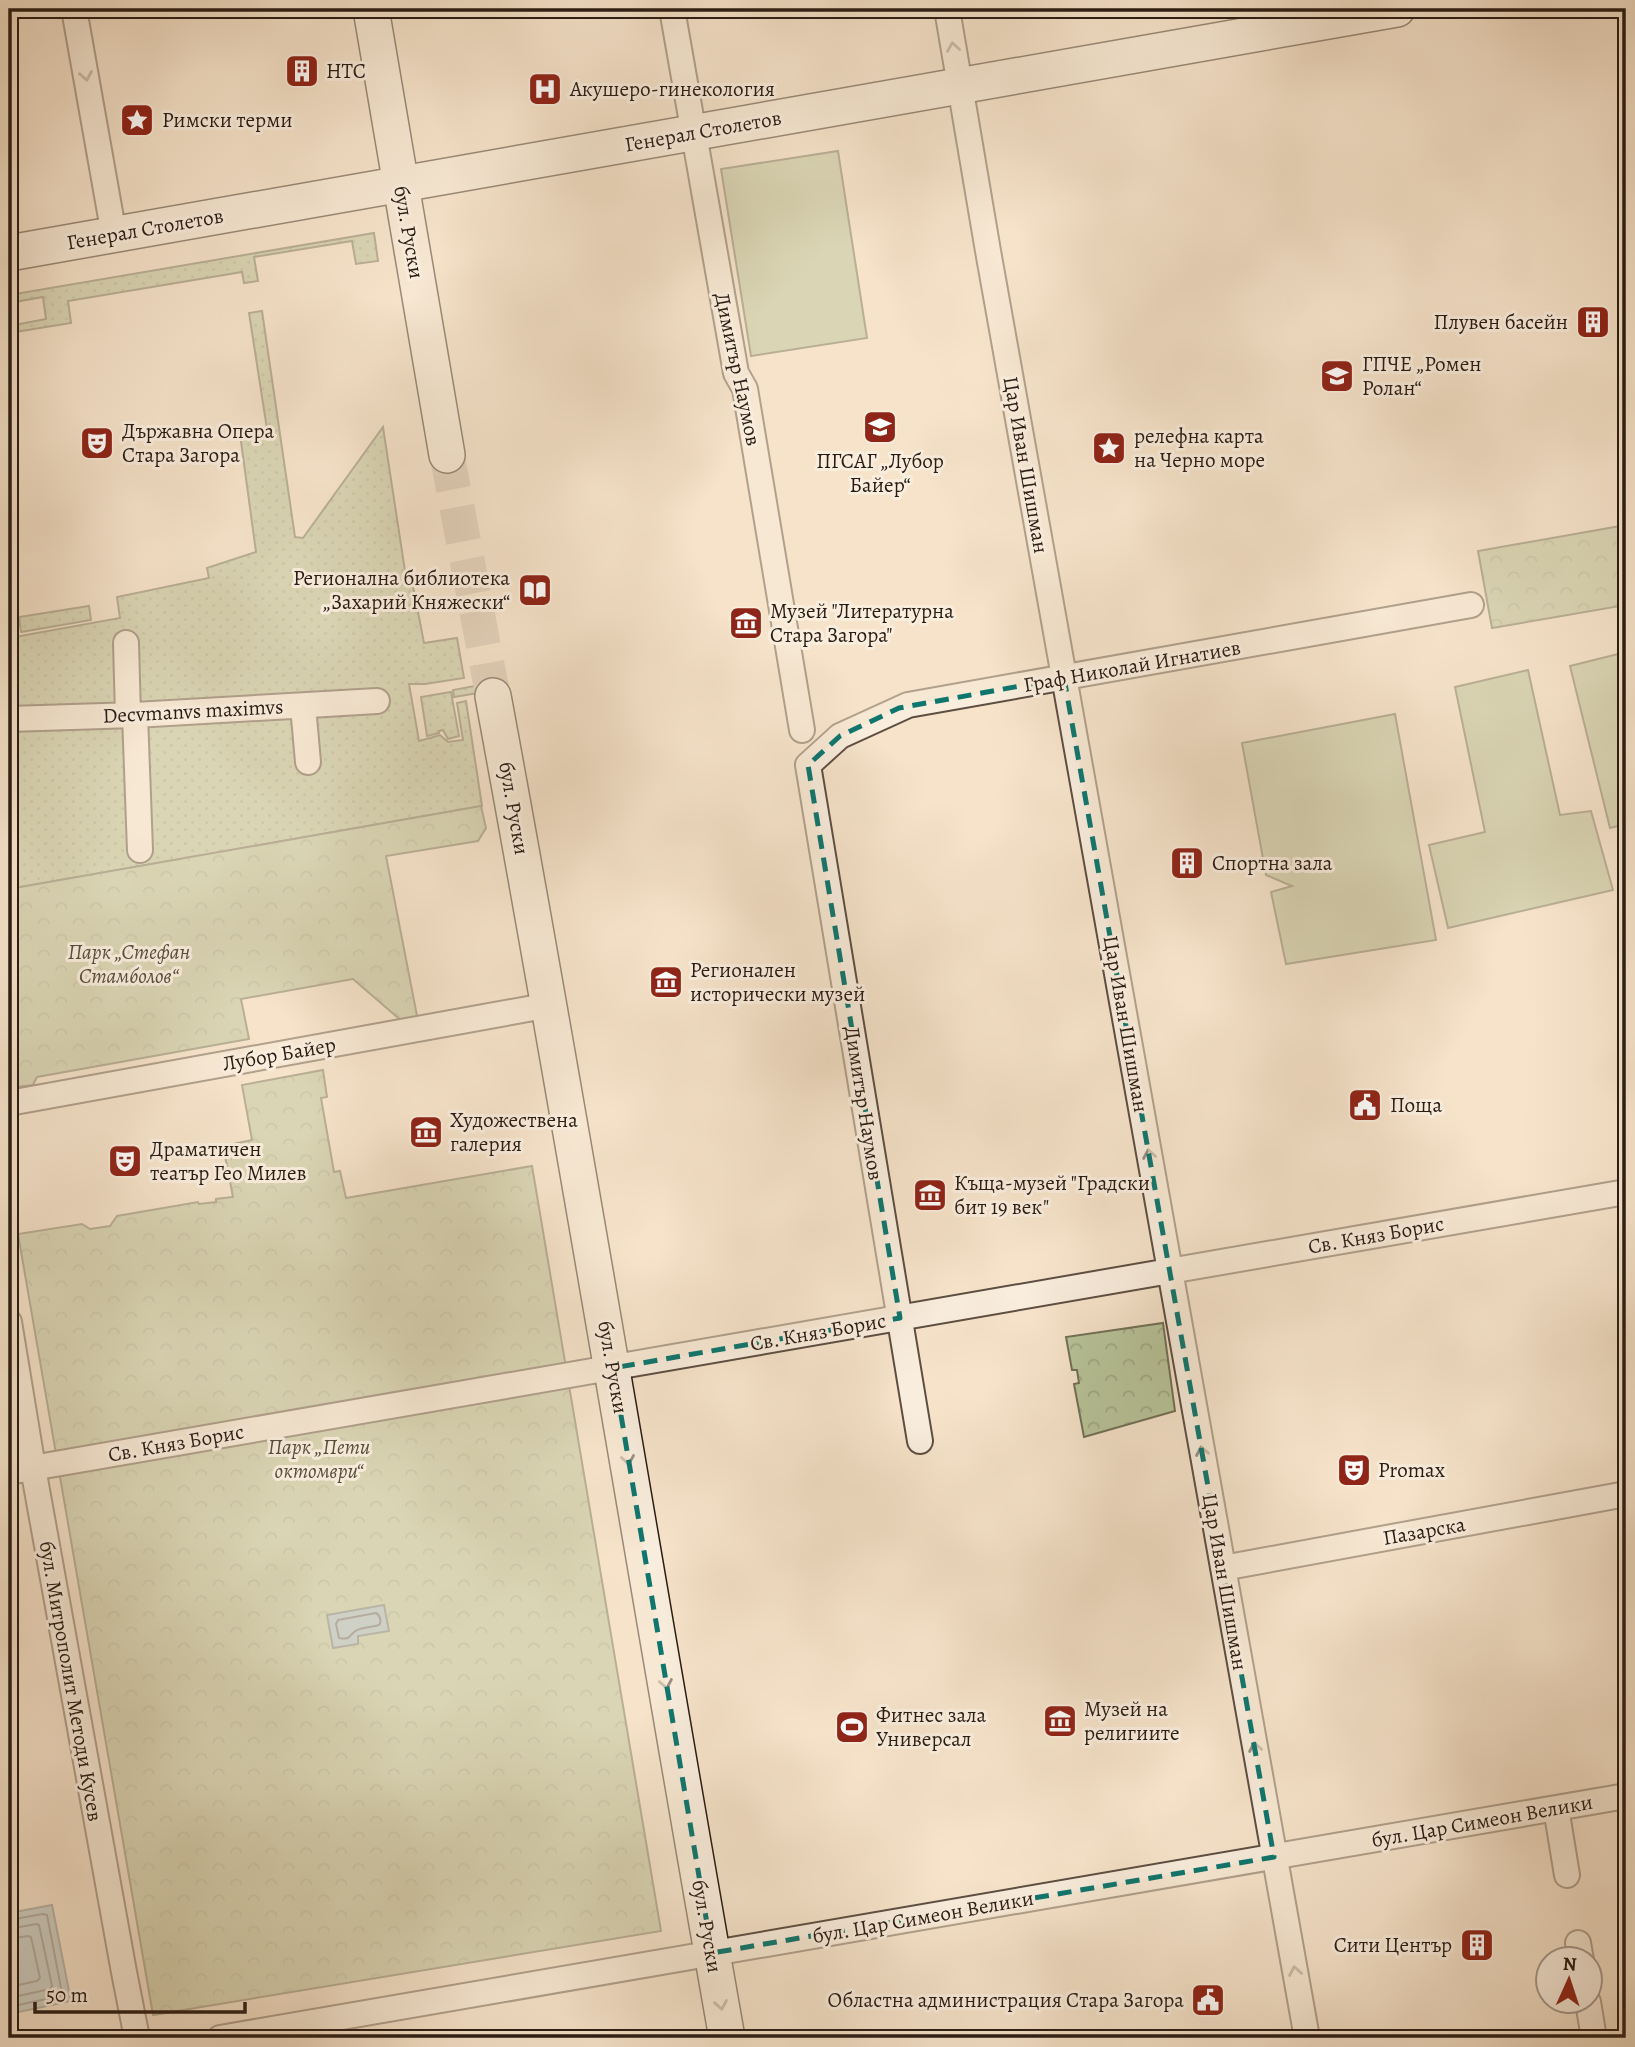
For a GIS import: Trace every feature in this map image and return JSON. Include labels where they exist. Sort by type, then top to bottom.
[{"type":"street","points":[[74,9],[114,235]]},
{"type":"street","name":"бул. Руски","points":[[370,9],[447,455]]},
{"type":"street","name":"Димитър Наумов","points":[[672,9],[736,373],[745,389],[760,470],[802,730]]},
{"type":"street","name":"Цар Иван Шишман","points":[[947,9],[1307,2038]]},
{"type":"street","name":"Генерал Столетов","points":[[9,253],[1397,9]]},
{"type":"street","name":"Граф Николай Игнатиев","points":[[808,765],[840,736],[900,708],[1471,605]]},
{"type":"street","points":[[126,643],[140,850]]},
{"type":"street","name":"бул. Руски","points":[[494,696],[613,1368],[727,2038]]},
{"type":"street","name":"Decvmanvs maximvs","points":[[9,719],[377,701]]},
{"type":"street","points":[[303,706],[308,762]]},
{"type":"street","name":"Димитър Наумов","points":[[808,765],[920,1441]]},
{"type":"street","name":"Лубор Байер","points":[[9,1103],[550,1006]]},
{"type":"street","name":"Св. Княз Борис","points":[[21,1470],[1626,1192]]},
{"type":"street","name":"бул. Митрополит Методи Кусев","points":[[9,1322],[21,1470],[137,2038]]},
{"type":"street","name":"Пазарска","points":[[1223,1568],[1626,1494]]},
{"type":"street","name":"бул. Цар Симеон Велики","points":[[220,2038],[1626,1796]]},
{"type":"street","points":[[1556,1808],[1567,1875]]},
{"type":"street","points":[[1590,2016],[1594,2038]]},
{"type":"highlighted area","points":[[1064,678],[1274,1857],[712,1953],[613,1368],[900,1318],[808,765],[840,736],[899,708]]},
{"type":"green space","points":[[838,151],[867,338],[751,356],[721,169]]},
{"type":"green space","points":[[374,233],[378,261],[356,264],[352,241],[254,257],[258,281],[244,283],[242,272],[68,301],[71,323],[9,333],[9,326],[46,319],[43,297],[9,303],[9,295]]},
{"type":"green space","points":[[262,311],[295,537],[303,538],[383,427],[405,571],[410,571],[424,643],[457,638],[464,678],[409,684],[419,741],[440,735],[448,742],[463,740],[457,703],[466,701],[482,806],[9,889],[9,638],[120,618],[117,597],[209,578],[207,568],[256,552],[240,434],[267,429],[249,313]]},
{"type":"green space","points":[[1626,525],[1626,605],[1492,628],[1478,551]]},
{"type":"green space","points":[[89,606],[91,620],[21,632],[19,617]]},
{"type":"green space","points":[[1626,652],[1626,824],[1610,828],[1570,666]]},
{"type":"green space","points":[[485,665],[490,691],[454,697],[453,690],[475,686],[472,667]]},
{"type":"green space","points":[[1528,670],[1560,815],[1591,811],[1613,890],[1448,928],[1429,845],[1485,832],[1455,687]]},
{"type":"green space","points":[[451,692],[459,736],[448,739],[443,730],[427,736],[421,697]]},
{"type":"green space","points":[[1395,714],[1436,940],[1286,964],[1271,892],[1292,886],[1266,875],[1242,743]]},
{"type":"green space","name":"Парк „Стефан Стамболов“","points":[[481,806],[486,828],[478,841],[386,856],[418,1021],[404,1023],[353,979],[241,999],[249,1039],[37,1077],[33,1085],[16,1087],[9,1060],[9,889]]},
{"type":"green space","name":"Парк „Пети октомври“","points":[[323,1070],[327,1097],[321,1098],[334,1172],[340,1171],[346,1198],[532,1166],[661,1931],[153,2015],[18,1234],[82,1224],[90,1229],[110,1226],[117,1216],[198,1202],[216,1202],[216,1199],[233,1197],[223,1146],[252,1140],[242,1085]]},
{"type":"green space","points":[[1163,1323],[1175,1411],[1084,1437],[1074,1384],[1079,1383],[1077,1370],[1072,1370],[1066,1337]]},
{"type":"water","points":[[384,1605],[389,1631],[358,1636],[358,1644],[333,1648],[327,1615]]},
{"type":"water","points":[[52,1905],[71,2001],[9,2014],[9,1913]]},
{"type":"tunnel","points":[[447,455],[493,696]]},
{"type":"place","name":"НТС","points":[[302,71]]},
{"type":"place","name":"Акушеро-гинекология","points":[[545,89]]},
{"type":"place","name":"Римски терми","points":[[137,120]]},
{"type":"place","name":"Плувен басейн","points":[[1593,322]]},
{"type":"place","name":"ГПЧЕ „Ромен Ролан“","points":[[1337,376]]},
{"type":"place","name":"ПГСАГ „Лубор Байер“","points":[[880,427]]},
{"type":"place","name":"Държавна Опера Стара Загора","points":[[97,443]]},
{"type":"place","name":"релефна карта на Черно море","points":[[1109,448]]},
{"type":"place","name":"Регионална библиотека „Захарий Княжески“","points":[[535,590]]},
{"type":"place","name":"Музей \"Литературна Стара Загора\"","points":[[746,623]]},
{"type":"place","name":"Спортна зала","points":[[1187,863]]},
{"type":"place","name":"Регионален исторически музей","points":[[666,982]]},
{"type":"place","name":"Поща","points":[[1365,1105]]},
{"type":"place","name":"Художествена галерия","points":[[426,1132]]},
{"type":"place","name":"Драматичен театър Гео Милев","points":[[125,1161]]},
{"type":"place","name":"Къща-музей \"Градски бит 19 век\"","points":[[930,1195]]},
{"type":"place","name":"Promax","points":[[1354,1470]]},
{"type":"place","name":"Музей на религиите","points":[[1060,1721]]},
{"type":"place","name":"Фитнес зала Универсал","points":[[852,1727]]},
{"type":"place","name":"Сити Център","points":[[1477,1945]]},
{"type":"place","name":"Областна администрация Стара Загора","points":[[1208,2000]]}]
